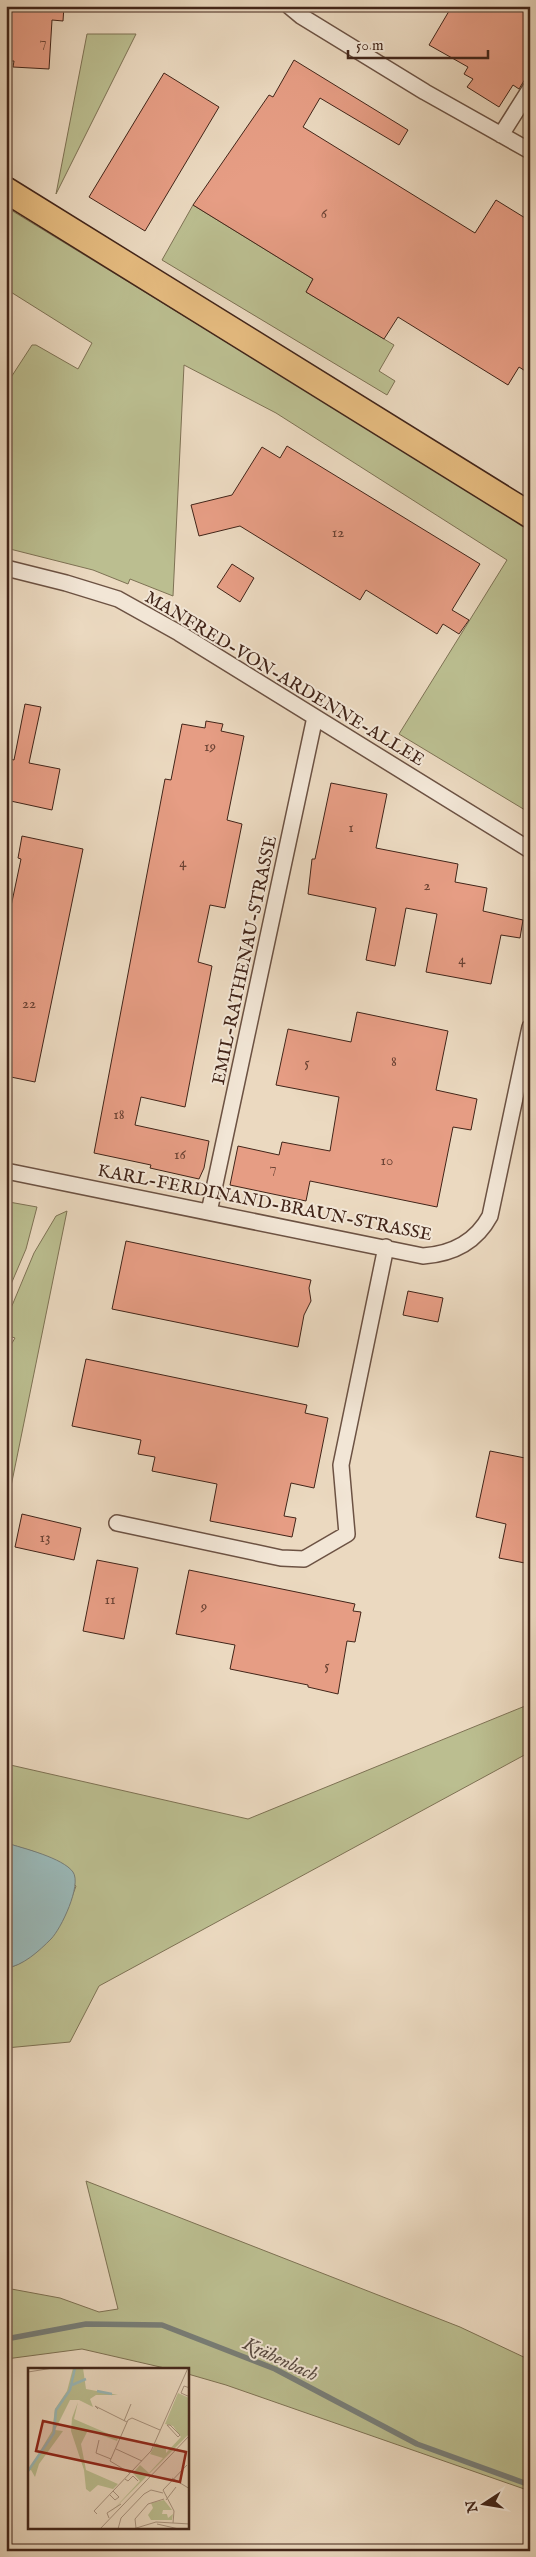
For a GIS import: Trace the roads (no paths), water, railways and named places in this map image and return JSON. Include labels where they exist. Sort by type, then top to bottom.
[{"type":"main road","points":[[6,190],[530,515]]},
{"type":"street","points":[[289,6],[300,16],[424,92],[530,151]]},
{"type":"street","points":[[501,135],[530,88]]},
{"type":"street","name":"MANFRED-VON-ARDENNE-ALLEE","points":[[6,568],[66,583],[118,599],[180,633],[530,850]]},
{"type":"street","name":"EMIL-RATHENAU-STRASSE","points":[[210,1212],[315,716]]},
{"type":"street","name":"KARL-FERDINAND-BRAUN-STRASSE","points":[[6,1171],[423,1256],[439,1255],[466,1243],[484,1227],[490,1216],[530,1027]]},
{"type":"street","points":[[117,1523],[281,1558],[304,1559],[347,1534],[341,1464],[386,1247]]},
{"type":"water","points":[[6,1843],[61,1862],[73,1872],[75,1887],[65,1917],[51,1939],[30,1957],[19,1964],[6,1968]]},
{"type":"waterway","name":"Krähenbach","points":[[6,2339],[86,2324],[162,2325],[275,2369],[417,2444],[530,2485]]}]
